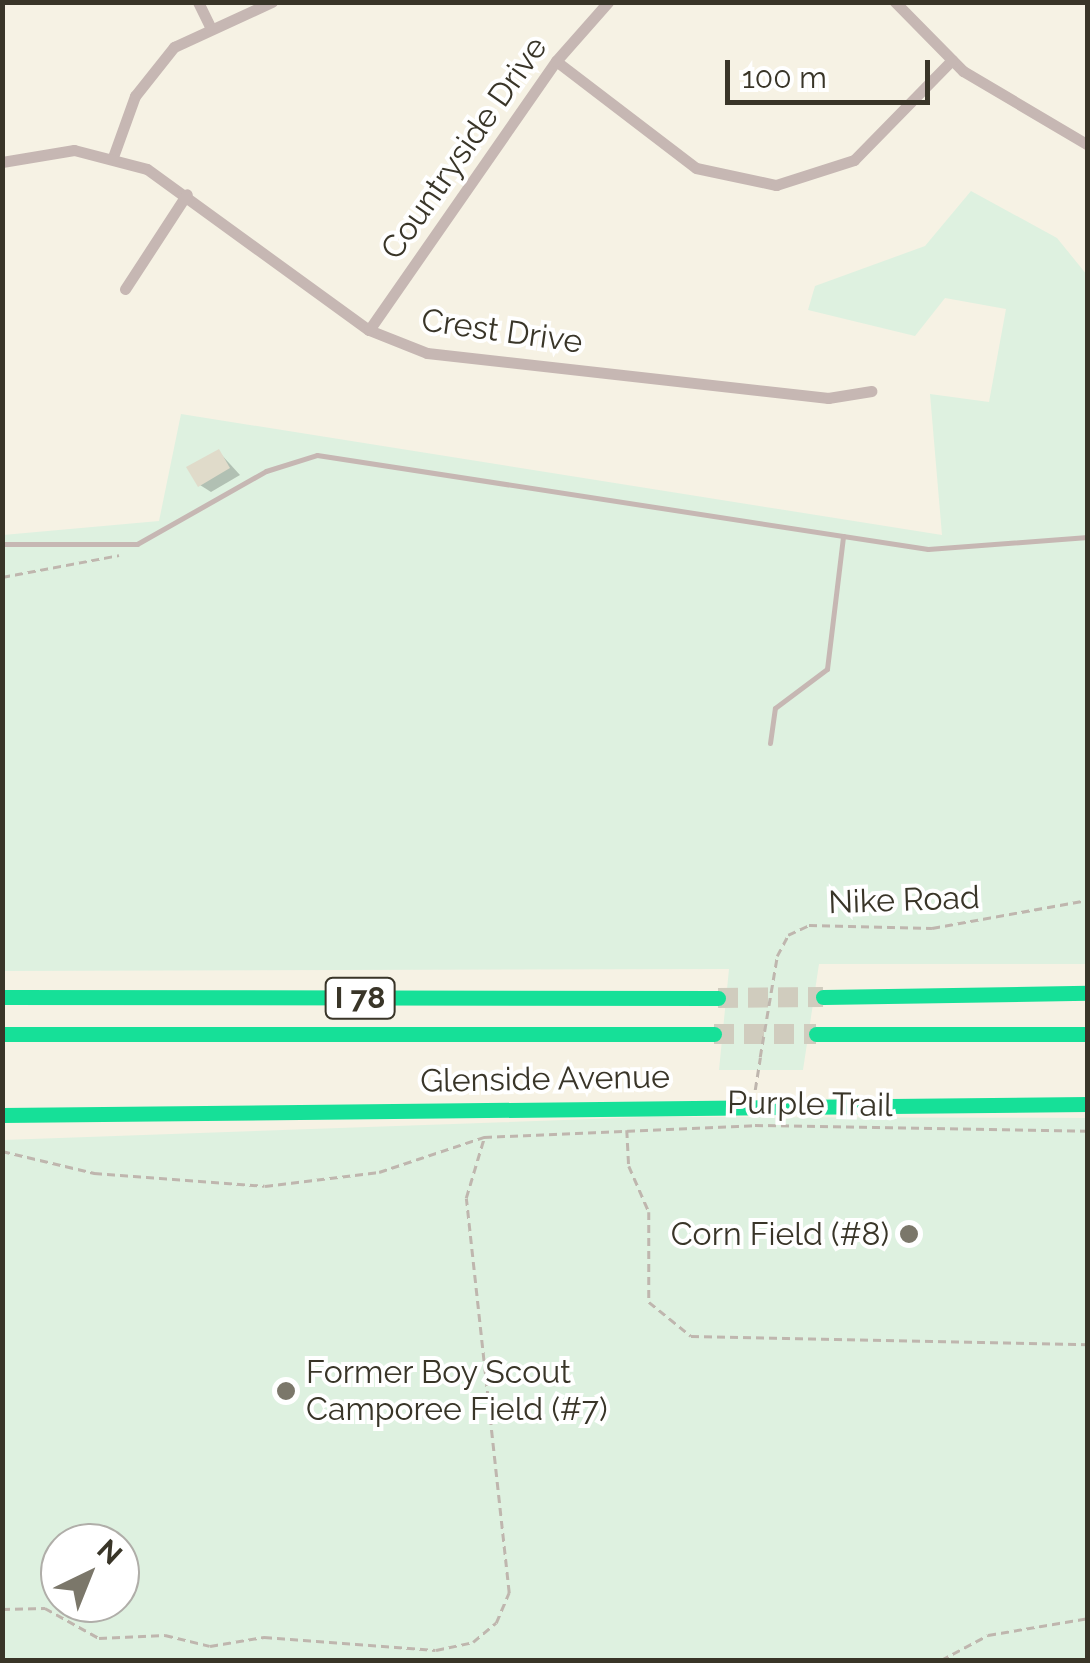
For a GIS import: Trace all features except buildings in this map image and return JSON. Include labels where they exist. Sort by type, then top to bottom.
[{"type":"main road","points":[[823,997],[1088,994]]},
{"type":"main road","name":"I 78","points":[[2,997],[718,998]]},
{"type":"main road","name":"I 78","points":[[2,1034],[714,1034]]},
{"type":"main road","points":[[816,1034],[1088,1034]]},
{"type":"main road","name":"Glenside Avenue","points":[[2,1115],[752,1104],[1088,1104]]},
{"type":"street","points":[[198,2],[210,29]]},
{"type":"street","points":[[113,158],[156,66],[210,29],[272,2]]},
{"type":"street","name":"Countryside Drive","points":[[370,330],[556,61],[608,2]]},
{"type":"street","points":[[894,2],[952,60],[1088,145]]},
{"type":"street","points":[[556,61],[696,168],[776,185],[854,160],[952,60]]},
{"type":"street","name":"Crest Drive","points":[[2,162],[59,150],[113,158],[188,194],[370,330],[427,353],[828,398],[871,391]]},
{"type":"street","points":[[124,289],[188,194]]},
{"type":"lane","points":[[2,544],[156,537],[266,470],[317,455],[844,536],[983,551],[1088,537]]},
{"type":"lane","points":[[770,743],[774,708],[827,670],[844,536]]},
{"type":"path","points":[[2,577],[120,554],[156,537]]},
{"type":"path","name":"Nike Road","points":[[752,1104],[777,956],[788,935],[809,925],[949,926],[1088,900]]},
{"type":"path","points":[[626,1128],[628,1166],[649,1212],[649,1302],[691,1336],[1088,1344]]},
{"type":"path","name":"Purple Trail","points":[[2,1151],[94,1173],[265,1186],[379,1172],[484,1137],[626,1128],[1088,1131]]},
{"type":"path","points":[[2,1609],[45,1608],[99,1638],[165,1635],[210,1646],[264,1637],[436,1650],[473,1642],[496,1624],[509,1593],[466,1198],[484,1137]]},
{"type":"path","points":[[941,1660],[988,1635],[1088,1618]]},
{"type":"green space","points":[[971,191],[1057,238],[1087,275],[1087,964],[819,964],[803,1070],[719,1070],[729,969],[3,971],[3,535],[159,521],[181,414],[942,535],[930,394],[989,402],[1006,309],[945,298],[915,336],[808,310],[815,286],[925,246]]},
{"type":"green space","points":[[648,1117],[1087,1118],[1087,1660],[3,1660],[3,1140]]},
{"type":"tunnel","points":[[718,998],[823,997]]},
{"type":"tunnel","points":[[714,1034],[816,1034]]},
{"type":"traffic: fast","points":[[823,997],[1088,993]]},
{"type":"traffic: fast","points":[[2,997],[718,998]]},
{"type":"traffic: fast","points":[[2,1034],[714,1034]]},
{"type":"traffic: fast","points":[[816,1034],[1088,1034]]},
{"type":"traffic: fast","points":[[2,1115],[1088,1104]]},
{"type":"place","name":"Corn Field (#8)","points":[[909,1234]]},
{"type":"place","name":"Former Boy Scout Camporee Field (#7)","points":[[286,1391]]}]
